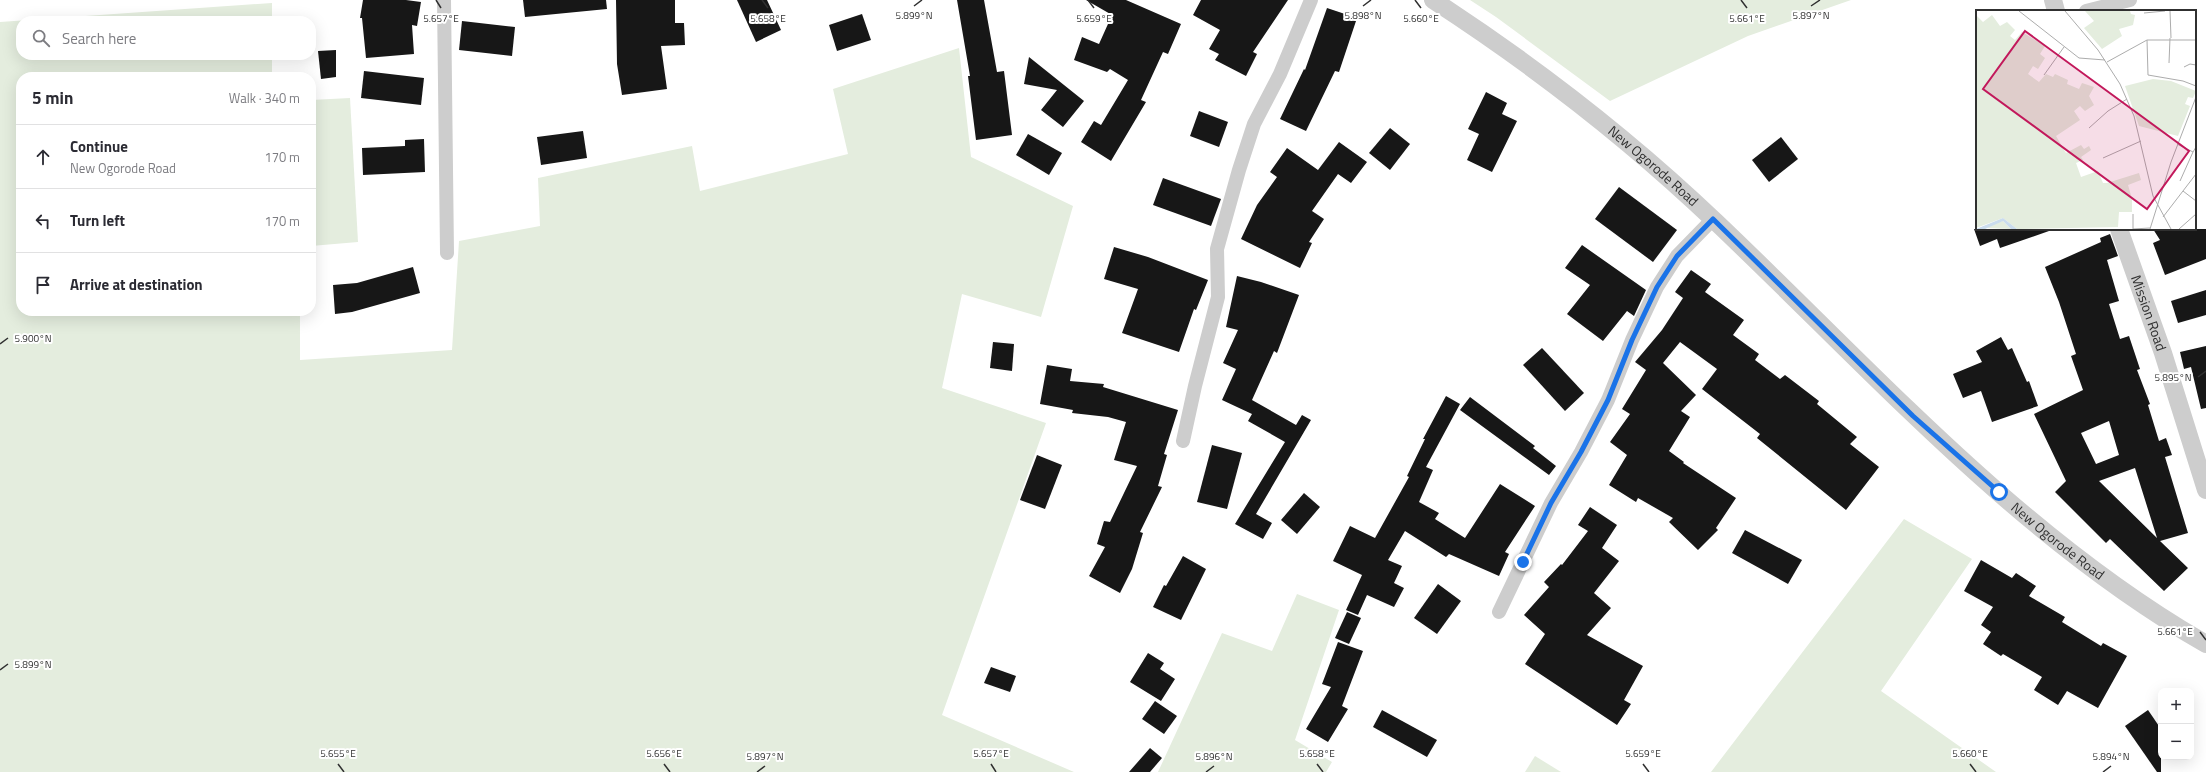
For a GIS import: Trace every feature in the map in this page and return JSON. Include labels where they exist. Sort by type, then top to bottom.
[{"type":"street","points":[[444,0],[447,253]]},
{"type":"street","points":[[1183,441],[1195,386],[1218,297],[1216,249],[1254,124],[1280,74],[1311,0]]},
{"type":"street","name":"New Ogorode Road","points":[[1433,0],[1512,53],[1621,139],[1713,219],[1913,416],[1999,492],[2082,561],[2177,627],[2206,644]]},
{"type":"street","points":[[2053,0],[2056,10]]},
{"type":"street","points":[[2090,10],[2130,0]]},
{"type":"street","points":[[1499,612],[1551,503],[1581,452],[1608,400],[1632,340],[1657,287],[1677,256],[1713,219]]},
{"type":"street","name":"Mission Road","points":[[2120,230],[2163,353],[2206,490]]},
{"type":"green space","points":[[1470,0],[1851,0],[1748,36],[1610,101],[1496,17]]},
{"type":"green space","points":[[272,3],[272,16],[86,16]]},
{"type":"green space","points":[[16,21],[16,60],[272,60],[272,72],[16,72],[16,316],[300,316],[300,360],[452,350],[459,241],[540,226],[538,178],[692,146],[700,191],[848,154],[833,89],[959,48],[971,157],[1073,206],[1041,317],[962,294],[942,388],[1046,423],[942,715],[1074,772],[0,772],[0,22]]},
{"type":"green space","points":[[350,98],[358,242],[316,246],[316,100]]},
{"type":"green space","points":[[1904,519],[1972,559],[1881,691],[1996,772],[1711,772]]},
{"type":"green space","points":[[1297,594],[1339,610],[1295,740],[1332,762],[1326,772],[1158,772],[1222,633],[1272,651]]},
{"type":"green space","points":[[1535,756],[1561,772],[1525,772]]},
{"type":"building","points":[[363,0],[406,0],[421,2],[417,26],[412,25],[414,54],[366,58],[362,18],[360,18]]},
{"type":"building","points":[[523,0],[606,0],[607,9],[525,17]]},
{"type":"building","points":[[616,0],[675,0],[675,23],[684,23],[685,45],[661,46],[667,89],[622,95],[617,64]]},
{"type":"building","points":[[737,0],[767,0],[781,30],[756,42]]},
{"type":"building","points":[[957,0],[984,0],[997,72],[1004,71],[1012,135],[976,140],[968,76],[970,76]]},
{"type":"building","points":[[1086,0],[1126,0],[1181,24],[1168,54],[1163,52],[1141,100],[1146,102],[1111,161],[1081,142],[1094,121],[1101,125],[1128,80],[1110,69],[1107,72],[1074,60],[1082,37],[1099,44],[1112,15]]},
{"type":"building","points":[[1201,0],[1288,0],[1253,52],[1257,54],[1246,76],[1215,60],[1219,54],[1209,49],[1220,30],[1193,15]]},
{"type":"building","points":[[1327,8],[1357,18],[1339,72],[1335,71],[1306,131],[1280,119],[1304,69],[1305,70]]},
{"type":"building","points":[[862,14],[871,40],[837,51],[829,25]]},
{"type":"building","points":[[462,21],[515,27],[512,56],[459,50]]},
{"type":"building","points":[[336,50],[336,77],[321,79],[318,51]]},
{"type":"building","points":[[1029,57],[1084,101],[1063,127],[1041,110],[1057,90],[1024,84]]},
{"type":"building","points":[[364,71],[424,78],[421,105],[361,98]]},
{"type":"building","points":[[1486,92],[1507,103],[1502,114],[1517,121],[1492,172],[1467,160],[1479,134],[1468,129]]},
{"type":"building","points":[[1199,111],[1228,122],[1219,147],[1190,136]]},
{"type":"building","points":[[1390,128],[1410,144],[1390,170],[1369,153]]},
{"type":"building","points":[[583,131],[587,158],[541,165],[537,137]]},
{"type":"building","points":[[1028,134],[1062,153],[1049,175],[1016,155]]},
{"type":"building","points":[[1781,137],[1798,159],[1769,182],[1752,160]]},
{"type":"building","points":[[424,139],[425,172],[363,175],[362,148],[405,146],[405,140]]},
{"type":"building","points":[[1339,142],[1367,162],[1351,183],[1338,174],[1312,211],[1324,219],[1309,242],[1312,243],[1300,268],[1241,239],[1257,205],[1277,177],[1270,172],[1287,148],[1318,170]]},
{"type":"building","points":[[1163,178],[1221,199],[1211,226],[1153,205]]},
{"type":"building","points":[[1619,187],[1677,230],[1653,262],[1595,219]]},
{"type":"building","points":[[1974,229],[2049,230],[2000,248],[1997,239],[1980,246]]},
{"type":"building","points":[[2206,229],[2206,259],[2165,275],[2153,243],[2160,240],[2154,230]]},
{"type":"building","points":[[2110,234],[2118,256],[2107,260],[2119,301],[2109,304],[2120,339],[2129,336],[2140,369],[2137,370],[2150,404],[2148,405],[2159,441],[2166,438],[2172,455],[2165,457],[2188,533],[2160,541],[2188,568],[2164,591],[2110,539],[2106,543],[2055,492],[2066,481],[2034,414],[2083,390],[2071,356],[2076,354],[2059,302],[2045,267],[2101,242],[2100,238]],"holes":[[[2109,421],[2119,455],[2096,464],[2081,433]],[[2135,468],[2157,538],[2099,481]]]},
{"type":"building","points":[[1582,245],[1646,290],[1634,316],[1627,311],[1603,341],[1567,314],[1590,285],[1565,268]]},
{"type":"building","points":[[1114,247],[1148,257],[1208,280],[1196,310],[1194,309],[1179,352],[1122,333],[1138,289],[1104,279]]},
{"type":"building","points":[[413,267],[420,293],[352,312],[335,314],[333,285],[357,283]]},
{"type":"building","points":[[1691,270],[1711,284],[1705,292],[1744,320],[1733,335],[1759,354],[1755,360],[1780,379],[1785,375],[1819,401],[1817,404],[1857,437],[1850,444],[1879,467],[1846,510],[1757,438],[1760,434],[1702,389],[1717,369],[1680,342],[1663,363],[1696,395],[1681,411],[1690,417],[1669,451],[1684,462],[1683,463],[1736,498],[1716,528],[1718,530],[1698,550],[1669,522],[1673,518],[1638,498],[1636,502],[1609,485],[1627,455],[1610,442],[1630,414],[1622,409],[1646,370],[1635,362],[1662,330],[1683,298],[1675,292]]},
{"type":"building","points":[[1237,276],[1261,282],[1299,295],[1277,353],[1274,351],[1252,400],[1296,425],[1302,415],[1311,420],[1256,514],[1272,523],[1263,539],[1235,524],[1285,442],[1248,421],[1252,414],[1222,400],[1236,369],[1223,363],[1238,330],[1226,327]]},
{"type":"building","points":[[2206,290],[2206,315],[2178,323],[2171,301]]},
{"type":"building","points":[[2001,337],[2008,350],[2012,348],[2027,382],[2029,381],[2038,406],[1992,422],[1981,391],[1963,398],[1953,374],[1982,362],[1976,351]]},
{"type":"building","points":[[993,342],[1014,344],[1012,371],[990,368]]},
{"type":"building","points":[[2206,346],[2206,408],[2201,409],[2191,367],[2184,369],[2180,352]]},
{"type":"building","points":[[1542,348],[1584,393],[1565,411],[1523,365]]},
{"type":"building","points":[[1047,365],[1072,369],[1070,381],[1104,384],[1103,387],[1178,410],[1164,454],[1167,455],[1158,486],[1162,487],[1140,532],[1143,533],[1132,569],[1120,593],[1089,576],[1105,547],[1097,544],[1104,521],[1110,522],[1137,466],[1114,460],[1126,422],[1108,417],[1072,413],[1073,410],[1040,404]]},
{"type":"building","points":[[1446,396],[1460,404],[1426,467],[1433,470],[1419,502],[1439,513],[1435,519],[1465,538],[1500,484],[1535,506],[1505,552],[1509,554],[1499,576],[1449,554],[1446,557],[1405,531],[1388,560],[1402,566],[1394,583],[1404,588],[1394,607],[1367,595],[1358,615],[1346,610],[1362,575],[1333,561],[1350,526],[1375,538],[1409,477],[1407,476],[1425,439],[1423,439]]},
{"type":"building","points":[[1470,397],[1535,446],[1533,448],[1556,466],[1549,475],[1460,410]]},
{"type":"building","points":[[1212,445],[1242,453],[1227,509],[1197,502]]},
{"type":"building","points":[[1037,455],[1062,465],[1045,509],[1020,500]]},
{"type":"building","points":[[1304,493],[1320,507],[1297,534],[1281,520]]},
{"type":"building","points":[[1590,507],[1617,525],[1602,548],[1619,561],[1594,593],[1611,608],[1587,635],[1643,666],[1624,700],[1631,704],[1617,725],[1525,664],[1545,634],[1524,615],[1549,587],[1544,582],[1561,564],[1562,565],[1588,531],[1578,525]]},
{"type":"building","points":[[1745,530],[1802,560],[1788,584],[1732,553]]},
{"type":"building","points":[[1183,556],[1206,569],[1181,620],[1153,607],[1164,585],[1166,586]]},
{"type":"building","points":[[1981,560],[2012,578],[2016,573],[2036,586],[2029,596],[2065,617],[2062,622],[2101,646],[2103,643],[2127,656],[2098,708],[2067,691],[2058,705],[2034,690],[2042,677],[2003,654],[2001,656],[1983,644],[1991,632],[1981,625],[1993,607],[1964,591]]},
{"type":"building","points":[[1438,584],[1461,601],[1437,634],[1414,618]]},
{"type":"building","points":[[1347,612],[1361,618],[1349,644],[1335,638]]},
{"type":"building","points":[[1338,642],[1363,651],[1342,706],[1348,709],[1328,742],[1306,729],[1331,687],[1322,684]]},
{"type":"building","points":[[1148,653],[1164,663],[1160,669],[1175,679],[1161,701],[1130,682]]},
{"type":"building","points":[[991,667],[1016,676],[1010,692],[984,683]]},
{"type":"building","points":[[1155,701],[1177,716],[1164,734],[1142,719]]},
{"type":"building","points":[[1382,710],[1437,740],[1427,757],[1373,727]]},
{"type":"building","points":[[2148,710],[2158,725],[2158,760],[2161,760],[2161,772],[2157,772],[2125,726]]},
{"type":"building","points":[[1150,748],[1162,758],[1150,772],[1129,772]]},
{"type":"route","points":[[1523,562],[1551,503],[1581,452],[1608,400],[1632,340],[1657,287],[1677,256],[1713,219],[1783,286],[1913,416],[1999,492]]}]
